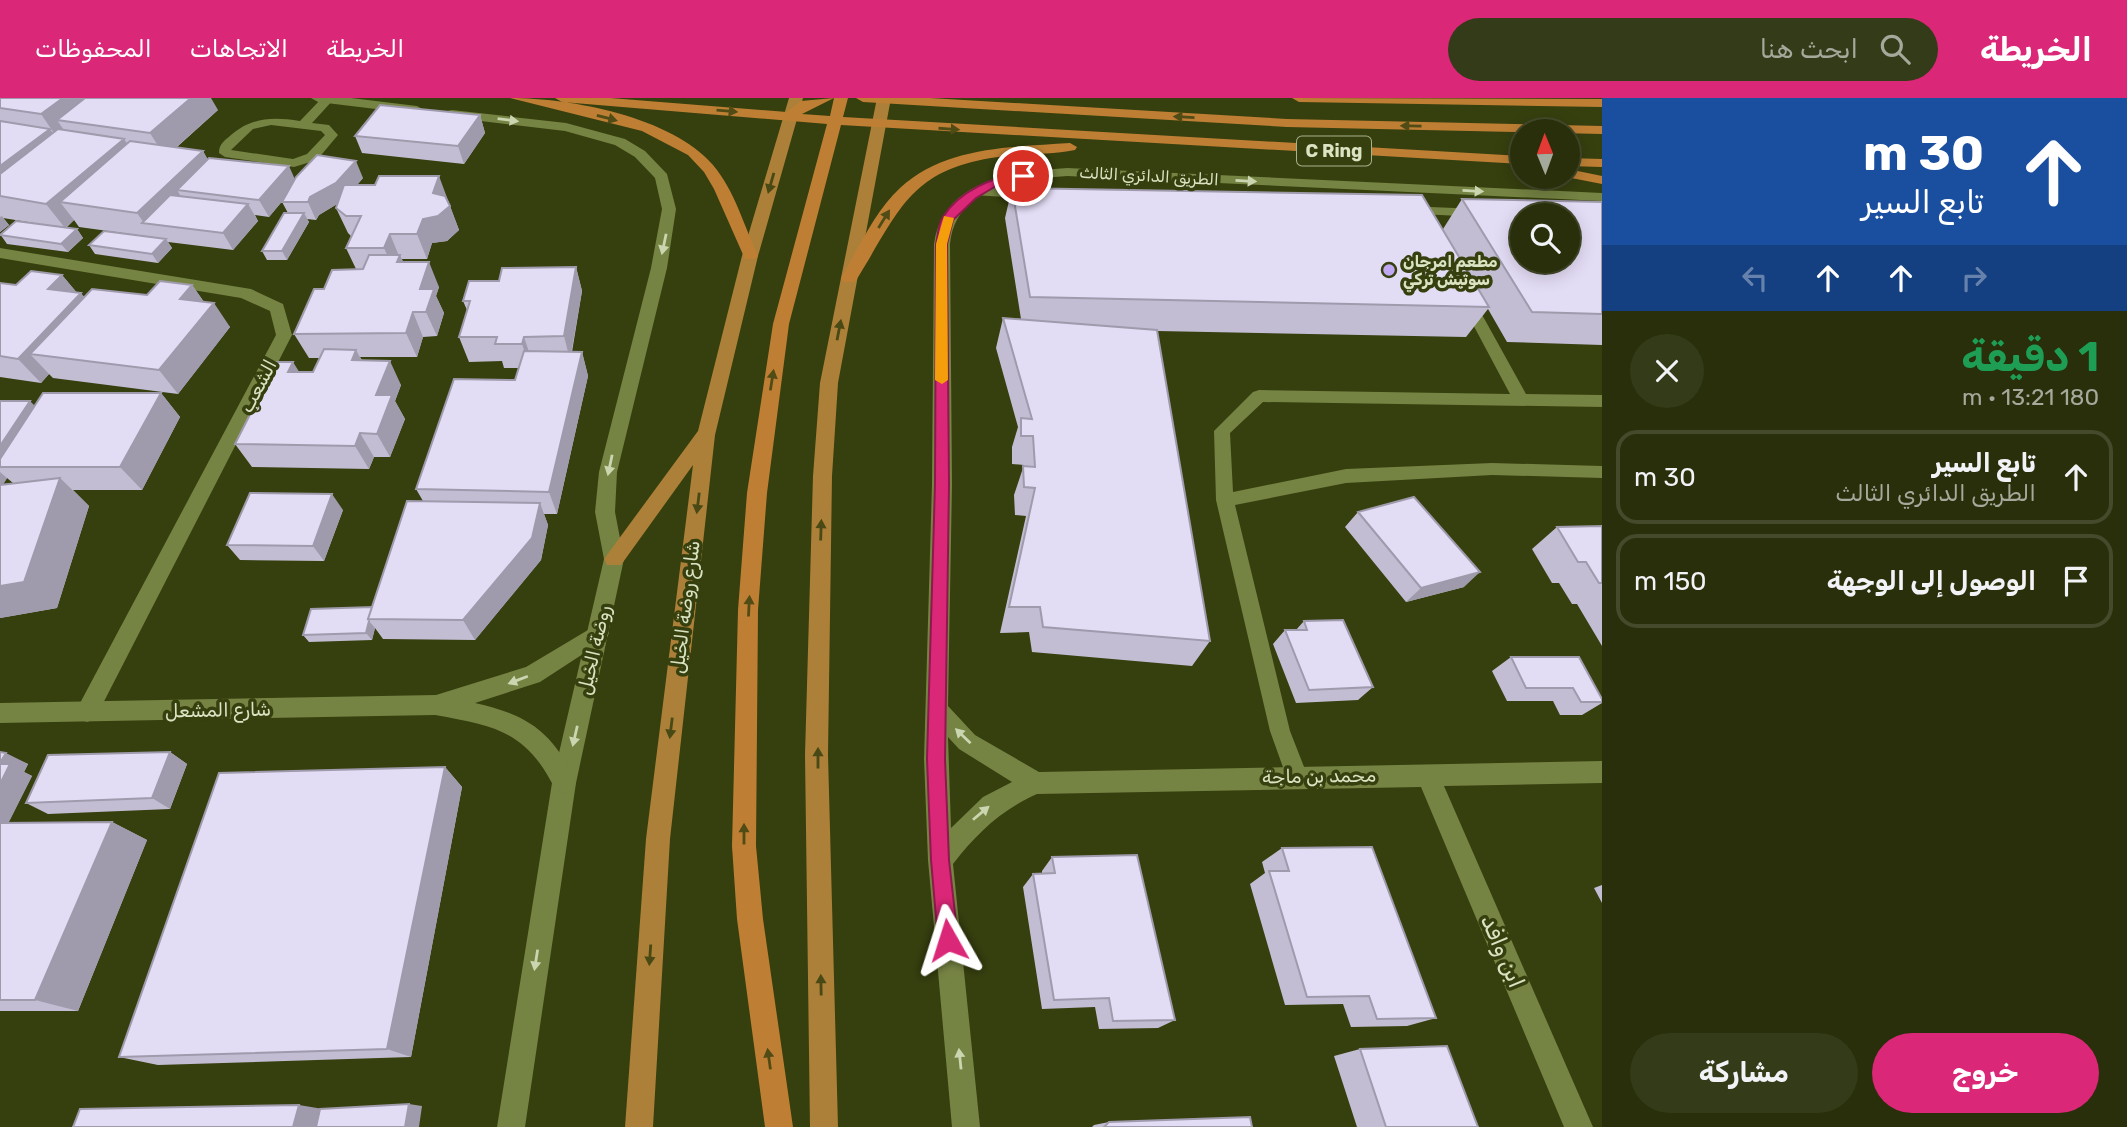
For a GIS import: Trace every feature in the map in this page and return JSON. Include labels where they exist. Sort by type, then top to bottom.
[{"type":"highway","points":[[517,98],[628,123],[680,144],[711,171],[750,256]]},
{"type":"highway","name":"الطريق الدائري الثالث","points":[[562,98],[834,121],[1510,160]]},
{"type":"highway","points":[[789,117],[806,104],[827,98]]},
{"type":"highway","points":[[779,1127],[750,919],[744,846],[748,610],[757,493],[780,324],[842,98]]},
{"type":"highway","points":[[842,98],[850,114],[880,124]]},
{"type":"highway","points":[[863,98],[1287,122],[1602,130]]},
{"type":"highway","points":[[1299,98],[1602,103]]},
{"type":"highway","points":[[849,278],[897,200],[913,185],[938,169],[995,154],[1146,141]]},
{"type":"highway","points":[[1580,162],[1602,163]]},
{"type":"highway","points":[[1580,175],[1602,180]]},
{"type":"main road","name":"شارع روضة الخيل","points":[[639,1127],[658,839],[706,435],[750,256],[796,98]]},
{"type":"main road","points":[[824,1127],[817,829],[819,585],[829,383],[883,99]]},
{"type":"main road","points":[[614,559],[706,435]]},
{"type":"street","name":"روضة الخيل","points":[[330,99],[597,134],[620,142],[640,154],[662,177],[669,209],[667,231],[608,472],[605,512],[614,559],[564,783],[511,1127]]},
{"type":"street","name":"الطريق الدائري الثالث","points":[[936,708],[942,484],[942,244],[948,219],[978,192],[1000,179],[1067,172],[1602,197]]},
{"type":"street","name":"الشعب","points":[[0,253],[245,293],[277,308],[284,335],[87,712]]},
{"type":"street","name":"شارع المشعل","points":[[435,705],[532,675],[598,633]]},
{"type":"street","name":"شارع المشعل","points":[[0,713],[435,705],[487,715],[513,724],[537,737],[554,758],[564,783]]},
{"type":"street","points":[[936,708],[967,741],[1036,783]]},
{"type":"street","points":[[936,708],[940,860],[966,1127]]},
{"type":"street","name":"محمد بن ماجة","points":[[940,860],[979,812],[1011,793],[1036,783],[1602,772]]},
{"type":"street","name":"ابن وافد","points":[[1427,774],[1579,1127]]},
{"type":"lane","points":[[303,125],[330,99]]},
{"type":"lane","points":[[319,127],[330,99]]},
{"type":"lane","points":[[271,121],[303,125],[329,129],[332,135],[312,157],[302,162],[288,163],[225,153],[228,143],[256,123],[271,121]]},
{"type":"lane","points":[[978,192],[1047,195]]},
{"type":"lane","points":[[1391,210],[1497,213]]},
{"type":"lane","points":[[1468,302],[1521,399]]},
{"type":"lane","points":[[1297,776],[1280,731],[1225,500],[1222,431],[1259,396],[1602,401]]},
{"type":"lane","points":[[1225,500],[1346,476],[1492,468],[1602,472]]},
{"type":"building","points":[[0,98],[63,98],[41,114],[0,108]]},
{"type":"building","points":[[85,98],[191,98],[150,133],[57,120]]},
{"type":"building","points":[[380,105],[480,115],[458,146],[355,136]]},
{"type":"building","points":[[0,121],[50,129],[0,166]]},
{"type":"building","points":[[58,129],[124,139],[46,204],[0,196],[0,174]]},
{"type":"building","points":[[130,141],[203,151],[137,213],[60,202]]},
{"type":"building","points":[[317,155],[356,161],[336,183],[310,197],[308,202],[282,202],[296,177]]},
{"type":"building","points":[[209,158],[289,166],[259,200],[177,190]]},
{"type":"building","points":[[379,176],[439,176],[433,193],[445,196],[450,206],[438,216],[423,219],[417,234],[390,234],[384,248],[346,248],[361,216],[346,216],[336,208],[344,185],[375,185]]},
{"type":"building","points":[[1012,188],[1422,195],[1489,307],[1030,297]]},
{"type":"building","points":[[170,195],[248,204],[223,233],[142,223]]},
{"type":"building","points":[[1462,199],[1602,202],[1602,314],[1532,312]]},
{"type":"building","points":[[284,213],[304,213],[282,251],[262,251]]},
{"type":"building","points":[[16,221],[77,229],[61,244],[0,235]]},
{"type":"building","points":[[104,231],[166,239],[152,254],[89,245]]},
{"type":"building","points":[[369,255],[400,255],[397,262],[429,262],[420,289],[434,289],[426,312],[413,312],[406,333],[294,334],[314,289],[324,289],[332,270],[363,269]]},
{"type":"building","points":[[576,267],[564,336],[524,337],[522,344],[495,344],[497,337],[459,337],[470,301],[463,301],[469,281],[499,281],[502,268]]},
{"type":"building","points":[[31,271],[62,275],[48,289],[81,293],[18,359],[0,356],[0,283],[16,285]]},
{"type":"building","points":[[160,281],[192,285],[180,299],[214,303],[159,370],[30,354],[92,289],[147,295]]},
{"type":"building","points":[[1003,318],[1157,330],[1210,641],[1043,627],[1040,607],[1009,607],[1035,488],[1024,487],[1023,466],[1035,467],[1033,436],[1021,436],[1021,418],[1032,419]]},
{"type":"building","points":[[324,349],[356,350],[352,360],[390,361],[376,395],[392,395],[377,434],[360,433],[355,446],[235,444],[271,373],[265,373],[271,362],[293,362],[288,372],[313,372]]},
{"type":"building","points":[[524,351],[582,352],[549,492],[416,489],[454,379],[515,380]]},
{"type":"building","points":[[43,393],[161,393],[120,467],[0,467],[0,459]]},
{"type":"building","points":[[0,401],[30,401],[0,446]]},
{"type":"building","points":[[60,478],[24,582],[0,586],[0,485]]},
{"type":"building","points":[[250,493],[332,494],[313,546],[227,545]]},
{"type":"building","points":[[1414,497],[1480,572],[1421,588],[1358,512]]},
{"type":"building","points":[[407,501],[540,503],[532,538],[463,620],[368,619]]},
{"type":"building","points":[[1602,526],[1602,583],[1599,583],[1586,562],[1578,562],[1557,527]]},
{"type":"building","points":[[372,607],[366,633],[303,635],[311,609]]},
{"type":"building","points":[[1343,620],[1373,687],[1309,690],[1285,630],[1307,630],[1304,621]]},
{"type":"building","points":[[1511,657],[1579,657],[1602,702],[1581,702],[1573,688],[1526,688]]},
{"type":"building","points":[[0,752],[6,753],[0,763]]},
{"type":"building","points":[[170,752],[152,798],[26,803],[48,755]]},
{"type":"building","points":[[0,764],[10,764],[0,784]]},
{"type":"building","points":[[445,767],[387,1049],[119,1057],[219,773]]},
{"type":"building","points":[[112,822],[35,1000],[0,1000],[0,823]]},
{"type":"building","points":[[1372,847],[1436,1018],[1377,1019],[1369,996],[1307,997],[1269,871],[1289,871],[1282,848]]},
{"type":"building","points":[[1137,855],[1175,1020],[1113,1021],[1109,998],[1054,1000],[1033,874],[1055,873],[1052,857]]},
{"type":"building","points":[[1447,1046],[1478,1127],[1386,1127],[1360,1049]]},
{"type":"building","points":[[409,1104],[405,1127],[316,1127],[320,1109]]},
{"type":"building","points":[[299,1105],[293,1127],[73,1127],[80,1109]]},
{"type":"building","points":[[1250,1117],[1252,1127],[1104,1127],[1109,1122]]},
{"type":"slow traffic","points":[[942,380],[942,244],[948,218]]},
{"type":"place","name":"مطعم امرجان سوتيش تركي","points":[[1389,270]]},
{"type":"route","points":[[948,940],[940,860],[936,759],[942,484],[942,244],[948,219],[972,196],[1000,179],[1023,176]]}]
